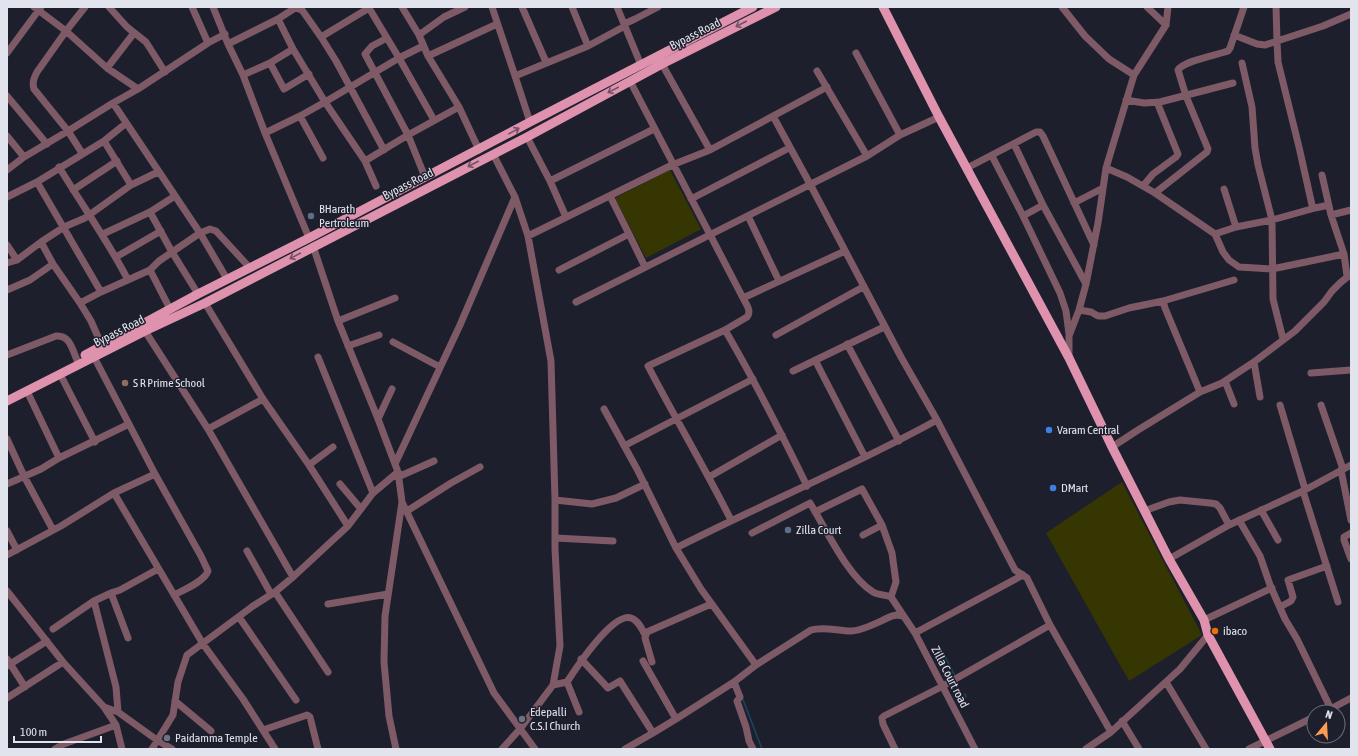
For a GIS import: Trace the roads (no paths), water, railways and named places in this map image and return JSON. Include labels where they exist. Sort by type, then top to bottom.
[{"type":"main road","name":"Bypass Road","points":[[7,401],[145,331],[205,303],[425,177],[641,65],[744,9],[754,7]]},
{"type":"main road","name":"Bypass Road","points":[[7,394],[77,360],[227,278],[311,242],[493,154],[662,64],[776,7]]},
{"type":"main road","points":[[883,7],[939,117],[1069,358],[1144,511],[1169,559],[1204,620],[1208,636],[1268,745]]},
{"type":"street","points":[[82,154],[68,132],[34,89],[32,84],[37,72],[85,7]]},
{"type":"street","points":[[109,7],[134,33],[146,42],[165,72]]},
{"type":"street","points":[[192,7],[208,43]]},
{"type":"street","points":[[213,7],[220,37],[228,44],[243,75],[265,133],[311,242],[338,321],[378,419],[398,475],[402,502],[385,616],[384,662],[389,716],[396,749]]},
{"type":"street","points":[[321,37],[369,7],[434,120]]},
{"type":"street","points":[[402,7],[419,35],[428,56],[458,107],[479,150]]},
{"type":"street","points":[[419,35],[444,16],[465,7]]},
{"type":"street","points":[[492,7],[496,24],[530,122]]},
{"type":"street","points":[[522,7],[546,62]]},
{"type":"street","points":[[572,7],[588,46]]},
{"type":"street","points":[[617,7],[641,65]]},
{"type":"street","points":[[515,76],[588,46],[658,7]]},
{"type":"street","points":[[1062,7],[1085,36],[1109,59],[1134,75]]},
{"type":"street","points":[[1147,7],[1166,25]]},
{"type":"street","points":[[1069,336],[1079,310],[1086,284],[1094,245],[1106,168],[1126,100],[1134,75],[1166,25],[1168,7]]},
{"type":"street","points":[[1155,193],[1208,150],[1186,96],[1178,70],[1180,67],[1228,51],[1244,7]]},
{"type":"street","points":[[1276,7],[1276,41],[1278,62],[1300,147],[1312,206],[1315,208]]},
{"type":"street","points":[[7,53],[38,8],[107,68],[138,89]]},
{"type":"street","points":[[228,44],[278,19],[295,8],[302,10],[336,61],[384,150]]},
{"type":"street","points":[[1234,35],[1261,45],[1323,26],[1351,14]]},
{"type":"street","points":[[278,19],[293,49],[325,102],[364,161],[376,186]]},
{"type":"street","points":[[428,56],[496,24]]},
{"type":"street","points":[[107,68],[134,33]]},
{"type":"street","points":[[7,170],[24,158],[165,72],[208,43],[220,37]]},
{"type":"street","points":[[387,38],[372,46],[365,54],[373,72],[408,135],[425,177]]},
{"type":"street","points":[[265,133],[300,116],[373,72],[423,46]]},
{"type":"street","points":[[243,75],[270,63],[293,49]]},
{"type":"street","points":[[856,53],[900,136]]},
{"type":"street","points":[[270,63],[284,89],[309,74]]},
{"type":"street","points":[[1242,63],[1252,106],[1255,148],[1258,165],[1272,220],[1273,299],[1283,339]]},
{"type":"street","points":[[662,64],[710,150]]},
{"type":"street","points":[[817,71],[867,156]]},
{"type":"street","points":[[630,81],[749,312],[747,317],[725,330],[648,366],[676,420],[709,476],[731,520]]},
{"type":"street","points":[[1126,100],[1144,103],[1158,102],[1233,83]]},
{"type":"street","points":[[528,236],[672,165],[710,150],[827,87]]},
{"type":"street","points":[[7,96],[47,144]]},
{"type":"street","points":[[1142,186],[1153,174],[1178,154],[1158,102]]},
{"type":"street","points":[[113,103],[200,233],[227,278]]},
{"type":"street","points":[[364,161],[458,107]]},
{"type":"street","points":[[300,116],[323,158]]},
{"type":"street","points":[[773,116],[884,327],[937,420],[1015,570],[1027,578],[1050,625],[1111,732]]},
{"type":"street","points":[[576,302],[867,156],[900,136],[939,117]]},
{"type":"street","points":[[7,197],[37,182],[104,140],[126,124]]},
{"type":"street","points":[[550,181],[654,129]]},
{"type":"street","points":[[967,168],[1036,132],[1040,132],[1094,245]]},
{"type":"street","points":[[7,136],[24,158]]},
{"type":"street","points":[[527,137],[550,181],[566,217]]},
{"type":"street","points":[[104,140],[131,185]]},
{"type":"street","points":[[1014,144],[1043,205],[1086,284]]},
{"type":"street","points":[[691,199],[789,148]]},
{"type":"street","points":[[493,154],[515,197],[528,236],[551,361],[555,538],[560,646],[553,686],[520,729],[502,749]]},
{"type":"street","points":[[992,156],[1063,299],[1069,336],[1069,358]]},
{"type":"street","points":[[73,190],[117,162]]},
{"type":"street","points":[[60,167],[73,190],[103,234],[128,280]]},
{"type":"street","points":[[1106,168],[1155,193],[1215,234],[1228,260],[1239,267],[1272,269],[1344,254]]},
{"type":"street","points":[[7,263],[17,260],[64,227],[90,215],[131,185],[158,172]]},
{"type":"street","points":[[1112,447],[1200,392],[1225,381],[1254,362],[1295,331],[1349,275],[1322,175]]},
{"type":"street","points":[[37,182],[101,292]]},
{"type":"street","points":[[1074,203],[1103,188]]},
{"type":"street","points":[[1224,189],[1236,227]]},
{"type":"street","points":[[103,234],[150,212],[175,196]]},
{"type":"street","points":[[610,196],[645,267]]},
{"type":"street","points":[[395,464],[440,368],[515,197]]},
{"type":"street","points":[[1023,216],[1043,205]]},
{"type":"street","points":[[1215,234],[1236,227],[1272,220],[1329,205]]},
{"type":"street","points":[[1332,215],[1351,210]]},
{"type":"street","points":[[150,212],[172,252],[198,294]]},
{"type":"street","points":[[748,216],[779,281]]},
{"type":"street","points":[[80,303],[150,270],[159,261],[172,252],[200,233],[210,229],[216,231],[250,268]]},
{"type":"street","points":[[116,257],[161,231]]},
{"type":"street","points":[[559,270],[629,234]]},
{"type":"street","points":[[41,242],[53,264],[91,320],[102,346]]},
{"type":"street","points":[[7,245],[17,260]]},
{"type":"street","points":[[743,298],[845,251]]},
{"type":"street","points":[[7,290],[30,280],[53,264]]},
{"type":"street","points":[[150,270],[170,309]]},
{"type":"street","points":[[1079,310],[1091,312],[1098,316],[1105,316],[1129,308],[1163,301],[1234,280]]},
{"type":"street","points":[[776,335],[863,287]]},
{"type":"street","points":[[338,321],[395,298]]},
{"type":"street","points":[[1163,301],[1200,392]]},
{"type":"street","points":[[205,303],[263,399],[309,465],[348,526]]},
{"type":"street","points":[[793,371],[884,327]]},
{"type":"street","points":[[725,330],[753,379],[807,486]]},
{"type":"street","points":[[145,331],[208,430],[293,577]]},
{"type":"street","points":[[7,355],[61,335],[68,339],[77,360]]},
{"type":"street","points":[[348,346],[379,335]]},
{"type":"street","points":[[393,342],[440,368]]},
{"type":"street","points":[[847,344],[899,441]]},
{"type":"street","points":[[318,357],[373,493]]},
{"type":"street","points":[[94,358],[208,571],[202,579],[174,596]]},
{"type":"street","points":[[815,360],[865,457]]},
{"type":"street","points":[[1254,362],[1260,397]]},
{"type":"street","points":[[1311,373],[1351,370]]},
{"type":"street","points":[[60,374],[95,442]]},
{"type":"street","points":[[624,446],[753,379]]},
{"type":"street","points":[[1225,381],[1234,404]]},
{"type":"street","points":[[378,419],[392,389]]},
{"type":"street","points":[[27,391],[59,458]]},
{"type":"street","points":[[208,430],[263,399]]},
{"type":"street","points":[[1280,405],[1338,602]]},
{"type":"street","points":[[1321,405],[1342,470],[1351,520]]},
{"type":"street","points":[[604,409],[676,548],[711,604],[756,664]]},
{"type":"street","points":[[676,548],[731,520],[807,486],[899,441],[937,420]]},
{"type":"street","points":[[7,484],[129,424]]},
{"type":"street","points":[[709,476],[782,436]]},
{"type":"street","points":[[7,439],[24,476],[53,530]]},
{"type":"street","points":[[309,465],[333,447]]},
{"type":"street","points":[[152,749],[173,715],[178,682],[187,655],[293,577],[348,526],[373,493],[398,475],[434,461]]},
{"type":"street","points":[[1169,559],[1229,525],[1304,490],[1351,465]]},
{"type":"street","points":[[407,511],[451,483],[480,467]]},
{"type":"street","points":[[7,555],[53,530],[114,493],[155,474]]},
{"type":"street","points":[[340,484],[361,509]]},
{"type":"street","points":[[555,500],[592,504],[616,498],[644,484]]},
{"type":"street","points":[[752,533],[810,504],[838,551],[857,579],[874,592],[891,597],[896,582],[892,553],[882,525],[862,488],[815,512]]},
{"type":"street","points":[[114,493],[203,644],[243,699],[273,749]]},
{"type":"street","points":[[1144,511],[1169,502],[1180,500],[1210,503],[1216,504],[1220,508],[1229,525]]},
{"type":"street","points":[[402,502],[494,693],[535,749]]},
{"type":"street","points":[[1261,510],[1278,540]]},
{"type":"street","points":[[1239,520],[1260,556],[1280,607],[1325,704]]},
{"type":"street","points":[[863,535],[882,525]]},
{"type":"street","points":[[7,531],[17,550]]},
{"type":"street","points":[[1351,533],[1344,537],[1351,559]]},
{"type":"street","points":[[555,538],[613,541]]},
{"type":"street","points":[[247,551],[273,593],[328,672]]},
{"type":"street","points":[[1280,607],[1291,601],[1293,597],[1288,580],[1327,566]]},
{"type":"street","points":[[53,629],[94,601],[120,590],[158,569]]},
{"type":"street","points":[[915,633],[1023,575]]},
{"type":"street","points":[[1204,620],[1272,588]]},
{"type":"street","points":[[7,591],[63,662],[104,706],[116,725],[122,749]]},
{"type":"street","points":[[111,593],[128,638]]},
{"type":"street","points":[[328,604],[388,594]]},
{"type":"street","name":"Zilla Court road","points":[[891,597],[915,633],[975,749]]},
{"type":"street","points":[[94,601],[116,687],[118,712]]},
{"type":"street","points":[[645,635],[647,632],[711,604]]},
{"type":"street","points":[[625,749],[635,746],[734,682],[756,664],[811,630],[818,628],[858,631],[892,616],[903,616]]},
{"type":"street","points":[[239,617],[296,700]]},
{"type":"street","points":[[553,686],[566,682],[581,659],[612,625],[623,618],[632,618],[639,624],[645,635],[644,638],[652,662]]},
{"type":"street","points":[[895,749],[883,724],[882,718],[884,716],[943,686],[1050,625]]},
{"type":"street","points":[[1086,749],[1111,732],[1166,682],[1180,669],[1208,636]]},
{"type":"street","points":[[25,687],[8,663],[46,641]]},
{"type":"street","points":[[581,659],[608,688],[620,681],[653,733]]},
{"type":"street","points":[[643,661],[676,719]]},
{"type":"street","points":[[7,698],[63,662]]},
{"type":"street","points":[[566,682],[579,712]]},
{"type":"street","points":[[734,682],[740,697],[737,701],[752,749]]},
{"type":"street","points":[[1166,682],[1206,749]]},
{"type":"street","points":[[1340,704],[1351,698]]},
{"type":"street","points":[[175,701],[211,731]]},
{"type":"street","points":[[104,706],[118,712],[172,749]]},
{"type":"street","points":[[262,730],[307,715],[310,717],[318,749]]},
{"type":"street","points":[[1122,721],[1138,749]]},
{"type":"street","points":[[1249,749],[1268,745],[1306,722]]},
{"type":"street","points":[[55,749],[64,744],[116,725]]},
{"type":"waterway","points":[[940,647],[954,674]]},
{"type":"waterway","points":[[742,697],[762,749]]},
{"type":"place","name":"BHarath Pertroleum","points":[[311,216]]},
{"type":"place","name":"S R Prime School","points":[[125,383]]},
{"type":"place","name":"Varam Central","points":[[1049,430]]},
{"type":"place","name":"DMart","points":[[1053,488]]},
{"type":"place","name":"Zilla Court","points":[[788,530]]},
{"type":"place","name":"ibaco","points":[[1215,631]]},
{"type":"place","name":"Edepalli C.S.I Church","points":[[522,719]]},
{"type":"place","name":"Paidamma Temple","points":[[167,738]]}]
